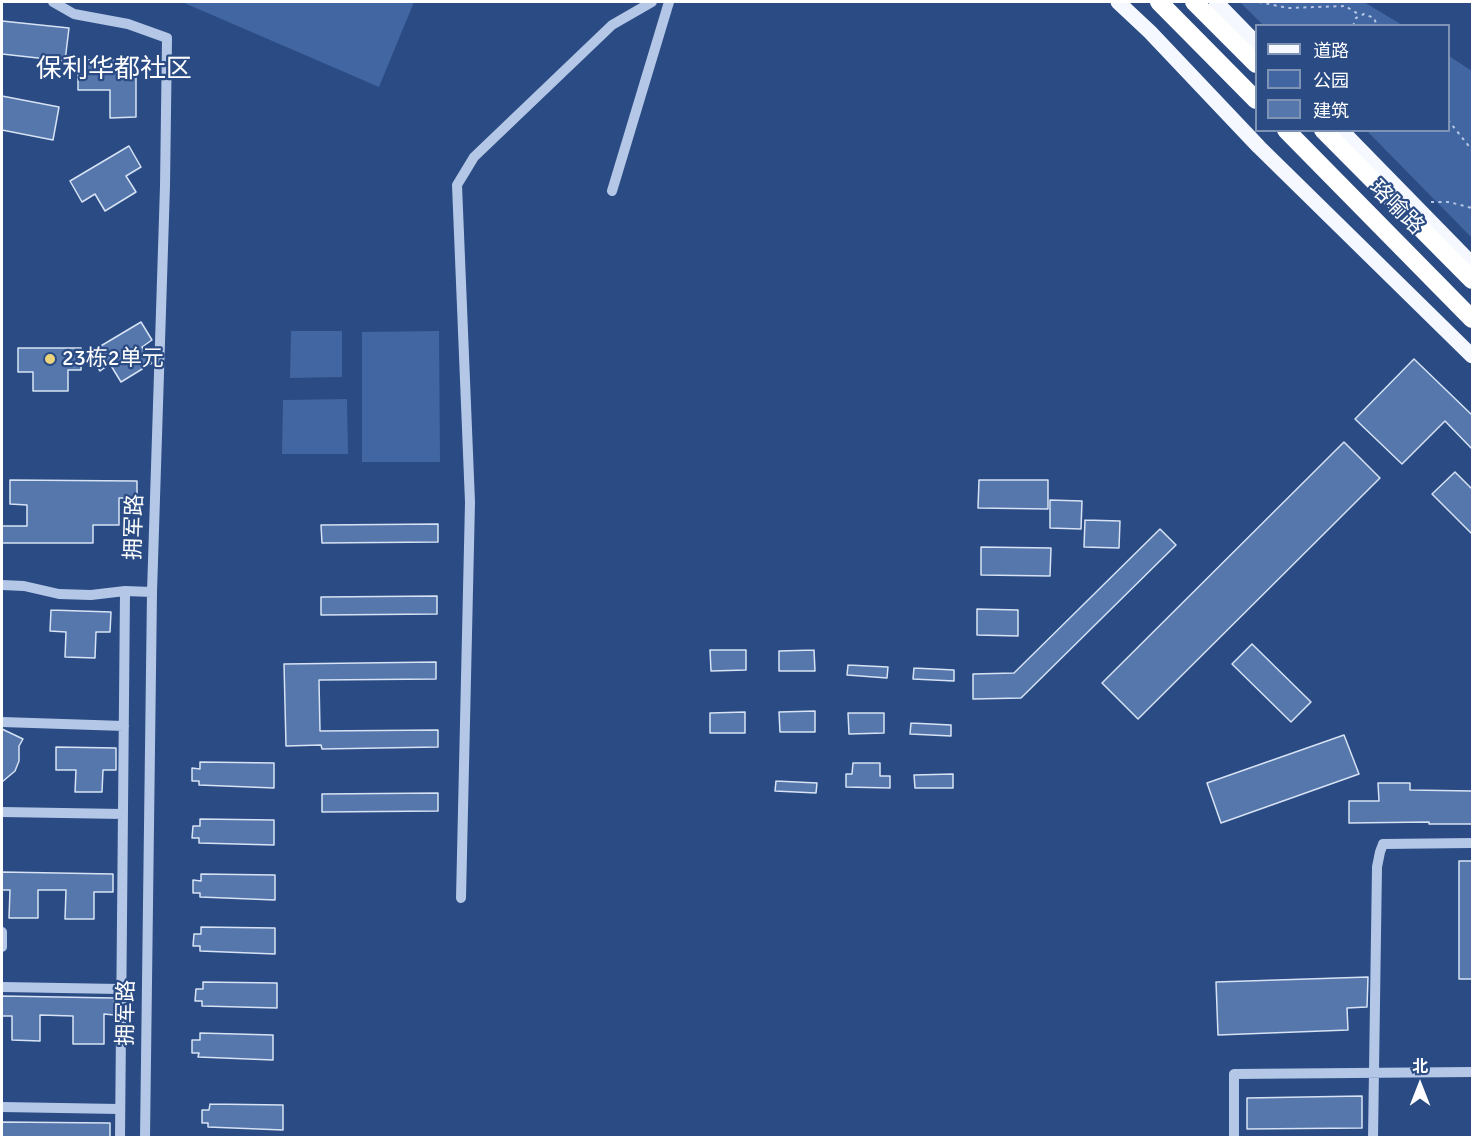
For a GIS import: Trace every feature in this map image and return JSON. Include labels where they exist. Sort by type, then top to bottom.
[{"type":"highway","points":[[1159,2],[1255,98]]},
{"type":"highway","points":[[1194,2],[1216,6],[1255,61]]},
{"type":"highway","name":"珞喻路","points":[[1288,132],[1473,319]]},
{"type":"highway","name":"珞喻路","points":[[1325,132],[1473,280]]},
{"type":"main road","points":[[1118,2],[1150,32],[1258,147],[1473,356]]},
{"type":"main road","points":[[1216,6],[1255,42]]},
{"type":"main road","points":[[1343,132],[1473,264]]},
{"type":"street","name":"拥军路","points":[[53,2],[74,14],[128,24],[167,38],[165,186],[152,592],[145,1137]]},
{"type":"street","points":[[461,898],[470,502],[457,185],[474,157],[612,25],[652,2]]},
{"type":"street","points":[[612,191],[669,2]]},
{"type":"street","points":[[2,585],[24,586],[59,594],[152,592]]},
{"type":"street","points":[[120,1137],[125,591]]},
{"type":"street","points":[[2,722],[124,726]]},
{"type":"street","points":[[2,812],[123,814]]},
{"type":"street","points":[[1373,1137],[1377,867],[1383,844],[1473,843]]},
{"type":"street","points":[[2,932],[2,947]]},
{"type":"street","points":[[2,987],[120,989]]},
{"type":"street","points":[[1234,1137],[1234,1074],[1473,1072]]},
{"type":"street","points":[[2,1107],[119,1109]]},
{"type":"path","points":[[1259,2],[1288,8],[1345,6],[1360,15],[1370,16],[1376,24]]},
{"type":"path","points":[[1354,24],[1360,15]]},
{"type":"path","points":[[1450,121],[1473,150]]},
{"type":"path","points":[[1410,202],[1449,202],[1473,208]]},
{"type":"green space","points":[[182,2],[414,2],[379,87]]},
{"type":"green space","points":[[1240,2],[1364,2],[1400,24],[1262,24]]},
{"type":"green space","points":[[1450,57],[1472,71],[1472,238],[1368,132],[1450,132]]},
{"type":"green space","points":[[291,331],[342,331],[342,377],[290,378]]},
{"type":"green space","points":[[439,331],[440,462],[362,462],[362,332]]},
{"type":"green space","points":[[347,399],[348,454],[282,454],[283,400]]},
{"type":"building","points":[[2,21],[69,28],[65,61],[2,54]]},
{"type":"building","points":[[136,59],[136,117],[110,118],[110,90],[78,90],[78,60]]},
{"type":"building","points":[[2,96],[59,107],[53,140],[2,130]]},
{"type":"building","points":[[129,146],[141,167],[126,176],[136,192],[105,211],[95,194],[82,202],[70,181]]},
{"type":"building","points":[[141,322],[152,340],[142,347],[152,363],[121,382],[110,364],[100,371],[89,353]]},
{"type":"building","name":"23栋2单元","points":[[18,348],[81,348],[81,370],[68,370],[68,391],[33,391],[33,372],[18,372]]},
{"type":"building","points":[[1414,359],[1473,416],[1473,450],[1445,421],[1402,464],[1355,419]]},
{"type":"building","points":[[1344,442],[1380,478],[1138,719],[1102,683]]},
{"type":"building","points":[[1455,472],[1473,490],[1473,535],[1432,494]]},
{"type":"building","points":[[10,480],[137,481],[137,498],[119,498],[119,525],[93,525],[93,543],[2,543],[2,526],[27,526],[27,505],[10,504]]},
{"type":"building","points":[[979,480],[1048,480],[1048,509],[978,508]]},
{"type":"building","points":[[1050,500],[1082,501],[1081,529],[1050,528]]},
{"type":"building","points":[[1085,520],[1120,521],[1119,548],[1084,547]]},
{"type":"building","points":[[438,524],[438,542],[322,543],[321,525]]},
{"type":"building","points":[[1160,529],[1176,545],[1021,698],[973,699],[973,674],[1014,673]]},
{"type":"building","points":[[981,547],[1051,548],[1050,576],[981,575]]},
{"type":"building","points":[[437,596],[437,614],[321,615],[321,597]]},
{"type":"building","points":[[977,609],[1018,610],[1018,636],[977,635]]},
{"type":"building","points":[[51,610],[111,612],[110,632],[96,632],[95,658],[65,657],[66,632],[50,631]]},
{"type":"building","points":[[1252,644],[1311,702],[1291,722],[1232,664]]},
{"type":"building","points":[[710,650],[746,650],[746,670],[711,671]]},
{"type":"building","points":[[814,650],[815,671],[779,671],[779,651]]},
{"type":"building","points":[[436,662],[436,679],[319,680],[320,731],[438,730],[438,747],[322,749],[321,745],[286,746],[284,664]]},
{"type":"building","points":[[848,665],[888,667],[887,678],[847,675]]},
{"type":"building","points":[[914,668],[954,670],[954,681],[913,679]]},
{"type":"building","points":[[815,711],[815,732],[780,732],[779,712]]},
{"type":"building","points":[[745,712],[745,733],[710,733],[710,713]]},
{"type":"building","points":[[848,713],[884,713],[884,733],[849,734]]},
{"type":"building","points":[[911,723],[951,725],[951,736],[910,734]]},
{"type":"building","points":[[2,729],[23,739],[19,746],[19,761],[15,771],[2,782]]},
{"type":"building","points":[[1344,735],[1359,774],[1221,823],[1207,783]]},
{"type":"building","points":[[56,747],[116,748],[116,770],[103,770],[102,792],[75,792],[76,770],[56,770]]},
{"type":"building","points":[[200,762],[274,763],[274,788],[199,785],[199,781],[192,781],[192,768],[200,769]]},
{"type":"building","points":[[853,763],[880,763],[880,776],[890,776],[890,788],[846,787],[846,774],[852,774]]},
{"type":"building","points":[[953,774],[953,788],[915,788],[914,775]]},
{"type":"building","points":[[776,781],[817,783],[816,793],[775,791]]},
{"type":"building","points":[[1378,783],[1410,783],[1410,790],[1473,791],[1473,824],[1349,823],[1349,801],[1379,801]]},
{"type":"building","points":[[438,793],[438,811],[322,812],[322,794]]},
{"type":"building","points":[[200,819],[274,820],[274,845],[199,843],[199,838],[192,838],[193,826],[200,826]]},
{"type":"building","points":[[1459,861],[1473,861],[1473,979],[1459,979]]},
{"type":"building","points":[[2,872],[113,874],[113,892],[94,892],[94,919],[65,919],[66,890],[38,890],[38,918],[9,918],[10,890],[2,890]]},
{"type":"building","points":[[201,874],[275,875],[275,900],[200,897],[200,893],[193,893],[193,880],[201,881]]},
{"type":"building","points":[[201,927],[275,928],[275,954],[200,951],[200,946],[193,946],[194,934],[201,934]]},
{"type":"building","points":[[1368,977],[1367,1007],[1347,1008],[1348,1030],[1218,1035],[1216,982]]},
{"type":"building","points":[[203,982],[277,983],[277,1008],[202,1006],[202,1001],[195,1001],[196,989],[203,989]]},
{"type":"building","points":[[2,996],[114,998],[114,1015],[104,1014],[104,1044],[73,1044],[73,1016],[40,1015],[40,1041],[12,1040],[12,1016],[2,1016]]},
{"type":"building","points":[[200,1033],[273,1035],[273,1060],[198,1057],[199,1053],[192,1053],[192,1040],[200,1040]]},
{"type":"building","points":[[1362,1096],[1362,1128],[1247,1129],[1247,1098]]},
{"type":"building","points":[[210,1104],[283,1105],[283,1130],[208,1127],[208,1123],[202,1123],[202,1110],[209,1110]]},
{"type":"building","points":[[2,1122],[110,1123],[110,1137],[2,1137]]},
{"type":"place","name":"23栋2单元","points":[[50,359]]},
{"type":"district","name":"保利华都社区","points":[[114,70]]}]
